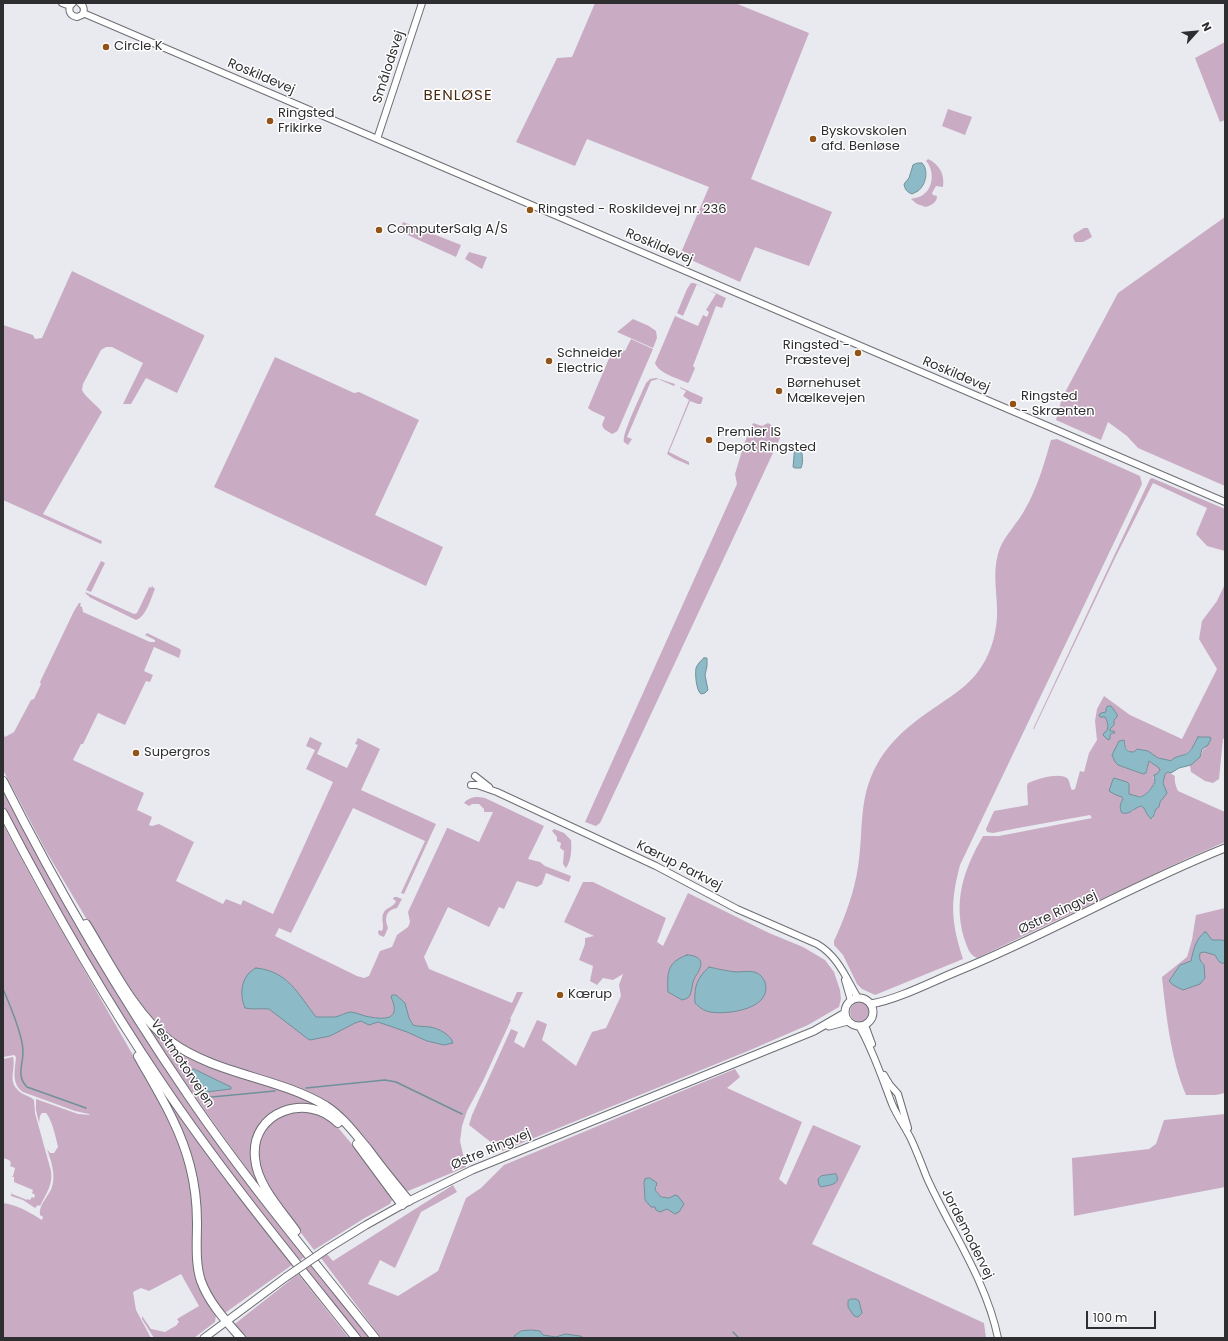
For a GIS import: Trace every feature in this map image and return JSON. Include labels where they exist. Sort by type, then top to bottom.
[{"type":"highway","name":"Vestmotorvejen","points":[[3,781],[49,870],[110,975],[188,1096],[237,1164],[375,1338]]},
{"type":"highway","name":"Vestmotorvejen","points":[[3,813],[51,903],[99,985],[142,1054],[217,1160],[356,1338]]},
{"type":"highway","points":[[49,870],[78,912],[132,998],[144,1015],[162,1034],[181,1048],[208,1061],[296,1093],[328,1107],[348,1125],[406,1203]]},
{"type":"highway","points":[[99,985],[116,1019],[168,1111],[183,1143],[190,1166],[195,1192],[197,1209],[197,1259],[200,1276],[209,1296],[226,1322],[241,1338]]},
{"type":"highway","points":[[349,1305],[260,1178],[254,1156],[260,1131],[269,1120],[277,1114],[292,1108],[306,1107],[325,1113],[336,1121],[349,1134],[406,1203]]},
{"type":"main road","name":"Østre Ringvej","points":[[871,1004],[900,995],[993,956],[1051,930],[1182,866],[1225,848]]},
{"type":"main road","name":"Østre Ringvej","points":[[873,1011],[900,995]]},
{"type":"main road","points":[[858,998],[865,999],[871,1004],[873,1011],[871,1020],[862,1026],[853,1025],[848,1021],[845,1013],[846,1006],[851,1001],[858,998]]},
{"type":"main road","name":"Østre Ringvej","points":[[814,1031],[845,1013]]},
{"type":"main road","name":"Østre Ringvej","points":[[204,1338],[286,1277],[327,1249],[406,1203],[472,1170],[814,1031],[848,1021]]},
{"type":"street","points":[[62,3],[71,5]]},
{"type":"street","points":[[80,3],[84,7],[83,13]]},
{"type":"street","name":"Smålodsvej","points":[[377,139],[422,3]]},
{"type":"street","name":"Roskildevej","points":[[71,5],[70,13],[74,17],[79,17],[83,13],[1225,502]]},
{"type":"street","name":"Kærup Parkvej","points":[[475,776],[497,792]]},
{"type":"street","name":"Kærup Parkvej","points":[[471,785],[477,785],[497,792],[656,866],[738,909],[817,944],[834,957],[858,998]]},
{"type":"street","name":"Kærup Parkvej","points":[[843,970],[851,1001]]},
{"type":"street","name":"Jordemodervej","points":[[862,1026],[893,1106],[912,1141],[927,1178],[946,1217],[973,1267],[991,1313],[998,1338]]},
{"type":"shaded area","points":[[595,3],[735,3],[809,33],[751,179],[832,212],[809,266],[755,247],[740,282],[680,255],[709,187],[587,139],[575,166],[516,142],[557,58],[572,57]]},
{"type":"shaded area","points":[[1225,42],[1225,120],[1220,122],[1195,58]]},
{"type":"shaded area","points":[[948,109],[972,117],[965,135],[942,126]]},
{"type":"shaded area","points":[[928,159],[932,161],[940,170],[943,178],[943,187],[936,186],[932,193],[933,195],[937,196],[937,198],[935,202],[926,207],[917,204],[911,199],[923,195],[930,187],[932,173],[929,164],[926,161]]},
{"type":"shaded area","points":[[1225,217],[1225,486],[1138,448],[1127,436],[1108,422],[1101,440],[1056,420],[1062,398],[1118,293]]},
{"type":"shaded area","points":[[403,222],[461,245],[456,257],[399,231]]},
{"type":"shaded area","points":[[1084,228],[1088,228],[1092,237],[1083,242],[1075,242],[1073,237],[1074,234]]},
{"type":"shaded area","points":[[469,252],[487,257],[482,269],[465,259]]},
{"type":"shaded area","points":[[72,271],[204,335],[177,393],[146,378],[131,404],[123,404],[143,363],[112,347],[106,347],[101,350],[83,384],[82,390],[84,393],[102,412],[43,514],[102,541],[101,544],[3,500],[3,325],[33,335],[35,339],[42,338]]},
{"type":"shaded area","points":[[691,283],[697,284],[683,316],[677,313]]},
{"type":"shaded area","points":[[704,288],[726,298],[722,308],[716,306],[693,366],[695,368],[688,383],[664,373],[655,363],[675,316],[698,326],[703,315],[707,317],[709,312],[706,310],[716,294]]},
{"type":"shaded area","points":[[633,319],[656,331],[657,338],[653,348],[617,332]]},
{"type":"shaded area","points":[[631,339],[653,349],[618,430],[612,434],[604,429],[602,425],[605,417],[588,408],[610,356],[620,349],[625,351]]},
{"type":"shaded area","points":[[275,357],[354,393],[359,392],[419,420],[375,515],[443,547],[426,586],[214,487]]},
{"type":"shaded area","points":[[656,378],[675,384],[674,386],[658,379],[651,381],[627,437],[632,439],[628,445],[624,442],[624,438],[632,414],[646,383],[650,379]]},
{"type":"shaded area","points":[[680,387],[703,398],[701,404],[690,401],[669,452],[689,462],[689,465],[667,454],[689,400],[683,396],[686,391]]},
{"type":"shaded area","points":[[753,423],[762,426],[768,423],[778,430],[780,438],[600,823],[596,826],[585,822],[737,484],[735,474],[744,444]]},
{"type":"shaded area","points":[[1057,439],[1140,476],[1142,484],[960,865],[953,901],[953,912],[956,934],[963,959],[875,995],[862,989],[857,984],[843,955],[834,945],[834,941],[849,905],[856,877],[860,856],[863,810],[867,788],[883,754],[891,744],[919,719],[955,694],[973,678],[985,661],[991,647],[996,625],[997,609],[995,570],[999,550],[1033,494],[1042,471],[1051,440]]},
{"type":"shaded area","points":[[1152,478],[1225,509],[1225,551],[1207,546],[1196,534],[1207,508],[1153,483],[1116,556],[1033,729],[1150,479]]},
{"type":"shaded area","points":[[101,561],[105,563],[91,592],[86,590]]},
{"type":"shaded area","points":[[1225,584],[1225,738],[1223,739],[1219,779],[1213,783],[1205,781],[1191,772],[1190,766],[1202,753],[1203,749],[1206,748],[1192,748],[1185,754],[1171,761],[1160,759],[1146,751],[1137,749],[1134,753],[1130,752],[1126,748],[1125,741],[1118,765],[1143,774],[1146,773],[1149,761],[1160,768],[1158,773],[1153,777],[1155,782],[1148,793],[1142,796],[1130,796],[1128,793],[1129,784],[1121,796],[1132,812],[1137,807],[1141,806],[1152,819],[1153,818],[1156,809],[1159,807],[1166,791],[1163,785],[1163,780],[1165,774],[1168,772],[1175,776],[1175,784],[1178,791],[1225,812],[1225,842],[977,958],[974,957],[964,938],[961,924],[960,898],[962,885],[970,861],[983,836],[999,836],[1092,818],[1090,815],[993,833],[987,832],[986,829],[994,811],[1028,805],[1028,783],[1042,778],[1063,776],[1068,779],[1072,790],[1075,789],[1080,771],[1084,772],[1089,753],[1097,740],[1095,721],[1097,709],[1104,696],[1130,715],[1182,739],[1217,669],[1199,639],[1202,621],[1217,601]]},
{"type":"shaded area","points":[[152,586],[155,589],[148,607],[143,615],[136,620],[89,597],[85,592],[134,614],[137,613],[149,587],[151,588]]},
{"type":"shaded area","points":[[79,603],[81,603],[80,606],[82,607],[83,612],[150,642],[155,642],[155,640],[145,635],[147,633],[180,649],[181,651],[179,658],[154,647],[144,671],[153,675],[150,682],[146,681],[125,725],[98,713],[83,744],[81,744],[73,760],[144,793],[137,810],[152,817],[149,825],[152,826],[159,824],[194,842],[176,881],[223,904],[226,899],[241,905],[243,900],[273,914],[333,782],[306,769],[315,750],[306,746],[310,737],[322,743],[317,754],[347,768],[358,745],[355,744],[358,738],[380,749],[361,790],[436,824],[404,894],[401,893],[425,841],[353,808],[291,933],[279,928],[275,936],[357,976],[364,978],[369,976],[380,951],[392,947],[397,935],[408,927],[410,922],[408,912],[447,828],[479,842],[493,812],[484,812],[484,809],[479,804],[472,804],[469,806],[464,803],[468,799],[479,797],[485,798],[544,826],[528,859],[540,862],[545,866],[571,876],[569,882],[546,873],[542,884],[537,887],[517,881],[504,909],[499,907],[489,927],[448,907],[424,957],[429,969],[512,1003],[517,992],[523,992],[483,1081],[467,1111],[462,1126],[460,1141],[466,1167],[408,1191],[404,1189],[338,1111],[181,1045],[161,1030],[144,1009],[108,955],[46,851],[3,770],[3,733],[5,737],[14,732],[31,700],[34,699],[41,684],[40,682]]},
{"type":"shaded area","points":[[3,788],[58,893],[146,1039],[179,1088],[306,1256],[299,1261],[217,1156],[140,1045],[78,944],[12,824],[3,807]]},
{"type":"shaded area","points":[[3,824],[40,893],[157,1097],[181,1146],[190,1183],[194,1238],[193,1254],[216,1315],[215,1322],[194,1338],[154,1338],[142,1319],[142,1316],[151,1329],[165,1332],[177,1325],[179,1322],[177,1319],[199,1306],[181,1274],[149,1291],[141,1288],[133,1292],[136,1310],[151,1338],[3,1338],[3,1203],[19,1207],[42,1220],[43,1217],[40,1215],[40,1211],[42,1204],[51,1190],[53,1182],[52,1168],[47,1149],[50,1153],[54,1153],[58,1147],[52,1124],[46,1113],[42,1113],[39,1123],[36,1110],[36,1099],[78,1114],[90,1115],[23,1092],[19,1089],[15,1081],[16,1057],[14,1055],[3,1057]]},
{"type":"shaded area","points":[[554,829],[564,833],[571,840],[571,855],[566,868],[563,864],[564,851],[560,848],[561,843],[557,841],[557,837],[552,831]]},
{"type":"shaded area","points":[[583,882],[593,882],[666,918],[657,942],[663,946],[688,893],[769,933],[803,947],[825,960],[834,972],[840,990],[841,999],[839,1007],[808,1025],[748,1051],[502,1151],[469,1125],[472,1115],[511,1029],[518,1032],[514,1042],[524,1048],[537,1020],[547,1024],[542,1040],[576,1066],[592,1032],[606,1028],[621,996],[619,985],[623,974],[613,980],[603,978],[597,985],[590,981],[593,966],[579,960],[585,944],[585,938],[594,936],[564,922]]},
{"type":"shaded area","points":[[394,897],[402,899],[397,908],[390,911],[387,915],[386,921],[388,928],[384,937],[379,935],[378,932],[379,930],[382,931],[383,929],[382,917],[384,912],[394,905],[396,901],[393,899]]},
{"type":"shaded area","points":[[1225,908],[1225,1093],[1216,1095],[1186,1095],[1176,1067],[1167,1022],[1162,977],[1187,957],[1192,940],[1196,915]]},
{"type":"shaded area","points":[[860,1002],[867,1005],[870,1012],[867,1019],[860,1022],[853,1019],[850,1012],[853,1005]]},
{"type":"shaded area","points":[[139,1013],[151,1026],[173,1045],[202,1062],[235,1075],[302,1097],[325,1109],[340,1120],[358,1139],[400,1193],[399,1194],[347,1130],[337,1120],[330,1114],[318,1108],[305,1106],[292,1107],[280,1111],[269,1118],[260,1127],[254,1139],[252,1151],[254,1170],[258,1179],[272,1200],[271,1201],[171,1061]]},
{"type":"shaded area","points":[[13,1057],[14,1085],[23,1094],[34,1100],[35,1113],[51,1171],[51,1181],[48,1189],[40,1206],[38,1205],[35,1208],[23,1200],[11,1196],[12,1191],[12,1194],[27,1200],[30,1200],[32,1197],[34,1198],[35,1195],[32,1193],[33,1190],[14,1182],[14,1177],[11,1176],[13,1176],[15,1168],[10,1166],[11,1163],[9,1160],[3,1158],[3,1059]]},
{"type":"shaded area","points":[[735,1069],[740,1077],[727,1088],[802,1122],[779,1179],[786,1185],[813,1125],[861,1146],[812,1244],[984,1323],[986,1338],[381,1338],[321,1258],[327,1254],[333,1261],[453,1185],[457,1192],[421,1212],[395,1268],[380,1260],[368,1284],[398,1296],[438,1271],[466,1198],[481,1188],[504,1165]],"holes":[[[645,1179],[648,1179],[657,1187],[655,1190],[661,1197],[669,1198],[684,1204],[679,1212],[667,1208],[655,1207],[645,1200],[644,1182]]]},
{"type":"shaded area","points":[[161,1090],[210,1159],[292,1265],[225,1313],[213,1298],[207,1287],[201,1268],[196,1183]]},
{"type":"shaded area","points":[[308,1111],[326,1118],[335,1124],[366,1161],[392,1196],[390,1204],[314,1250],[290,1219],[265,1181],[258,1159],[261,1138],[272,1123],[286,1115]]},
{"type":"shaded area","points":[[1225,1114],[1225,1187],[1074,1216],[1072,1158],[1149,1149],[1156,1144],[1164,1120]]},
{"type":"shaded area","points":[[312,1264],[371,1338],[360,1338],[305,1269]]},
{"type":"shaded area","points":[[298,1274],[349,1338],[244,1338],[234,1326],[236,1323]]},
{"type":"water","points":[[922,163],[924,166],[926,177],[921,188],[912,194],[906,190],[904,184],[909,178],[913,165]]},
{"type":"water","points":[[798,443],[800,445],[802,462],[801,468],[795,468],[793,467],[795,445]]},
{"type":"water","points":[[707,658],[705,675],[708,690],[701,694],[697,686],[696,668],[700,661]]},
{"type":"water","points":[[1108,706],[1111,706],[1117,714],[1117,717],[1114,720],[1114,725],[1110,729],[1110,731],[1114,731],[1115,733],[1110,735],[1110,739],[1108,740],[1103,735],[1108,728],[1107,721],[1105,717],[1100,717],[1099,715],[1106,712]]},
{"type":"water","points":[[1198,737],[1210,737],[1211,739],[1208,745],[1202,749],[1200,757],[1191,765],[1165,774],[1163,783],[1167,793],[1160,802],[1159,807],[1156,809],[1151,819],[1141,806],[1130,812],[1122,813],[1120,808],[1123,799],[1122,797],[1109,791],[1113,779],[1127,782],[1129,784],[1129,794],[1140,797],[1145,795],[1150,789],[1155,782],[1154,775],[1160,770],[1149,761],[1146,773],[1143,774],[1118,765],[1112,755],[1119,741],[1124,740],[1128,751],[1134,752],[1137,749],[1148,751],[1158,758],[1171,761],[1189,752]]},
{"type":"water","points":[[1205,932],[1212,940],[1225,941],[1225,963],[1220,962],[1215,955],[1204,952],[1200,953],[1200,960],[1204,965],[1205,978],[1200,984],[1183,990],[1173,985],[1169,981],[1180,965],[1191,961],[1197,941]]},
{"type":"water","points":[[687,955],[698,958],[701,965],[694,979],[690,996],[682,1000],[668,992],[668,974],[675,961]]},
{"type":"water","points":[[709,967],[733,972],[754,972],[762,977],[765,982],[766,991],[756,1004],[747,1008],[737,1011],[718,1013],[704,1010],[695,1003],[695,992],[699,979]]},
{"type":"water","points":[[256,968],[267,970],[284,979],[298,992],[316,1017],[335,1017],[354,1012],[365,1016],[379,1018],[389,1017],[393,1015],[394,1011],[394,1005],[391,997],[392,995],[396,995],[405,1003],[409,1018],[413,1025],[440,1030],[450,1037],[453,1043],[444,1045],[427,1041],[378,1022],[369,1025],[361,1021],[330,1036],[310,1040],[269,1009],[245,1008],[242,997],[244,980],[251,971]]},
{"type":"water","points":[[194,1069],[231,1087],[231,1089],[206,1092],[191,1071]]},
{"type":"water","points":[[836,1174],[837,1180],[834,1184],[821,1187],[819,1185],[818,1179],[821,1176]]},
{"type":"water","points":[[650,1178],[657,1183],[655,1190],[661,1197],[669,1198],[675,1195],[678,1196],[684,1204],[679,1212],[675,1214],[667,1209],[660,1212],[656,1210],[655,1207],[651,1207],[645,1200],[644,1182],[645,1179]]},
{"type":"water","points":[[851,1299],[856,1299],[859,1301],[862,1313],[858,1317],[854,1316],[848,1307],[848,1301]]},
{"type":"water","points":[[521,1331],[540,1331],[543,1335],[556,1337],[565,1334],[584,1338],[515,1338],[514,1336]]},
{"type":"waterway","points":[[3,989],[16,1020],[21,1038],[23,1052],[21,1075],[24,1083],[27,1087],[86,1108]]},
{"type":"waterway","points":[[306,1088],[385,1080],[396,1082],[462,1114]]},
{"type":"waterway","points":[[201,1098],[275,1091]]},
{"type":"waterway","points":[[733,1332],[739,1338]]},
{"type":"place","name":"Circle K","points":[[106,47]]},
{"type":"place","name":"Ringsted Frikirke","points":[[270,121]]},
{"type":"place","name":"Byskovskolen afd. Benløse","points":[[813,139]]},
{"type":"place","name":"Ringsted - Roskildevej nr. 236","points":[[530,210]]},
{"type":"place","name":"ComputerSalg A/S","points":[[379,230]]},
{"type":"place","name":"Ringsted - Præstevej","points":[[858,353]]},
{"type":"place","name":"Schneider Electric","points":[[549,361]]},
{"type":"place","name":"Børnehuset Mælkevejen","points":[[779,391]]},
{"type":"place","name":"Ringsted - Skrænten","points":[[1013,404]]},
{"type":"place","name":"Premier IS Depot Ringsted","points":[[709,440]]},
{"type":"place","name":"Supergros","points":[[136,753]]},
{"type":"place","name":"Kærup","points":[[560,995]]},
{"type":"district","name":"BENLØSE","points":[[458,96]]}]
